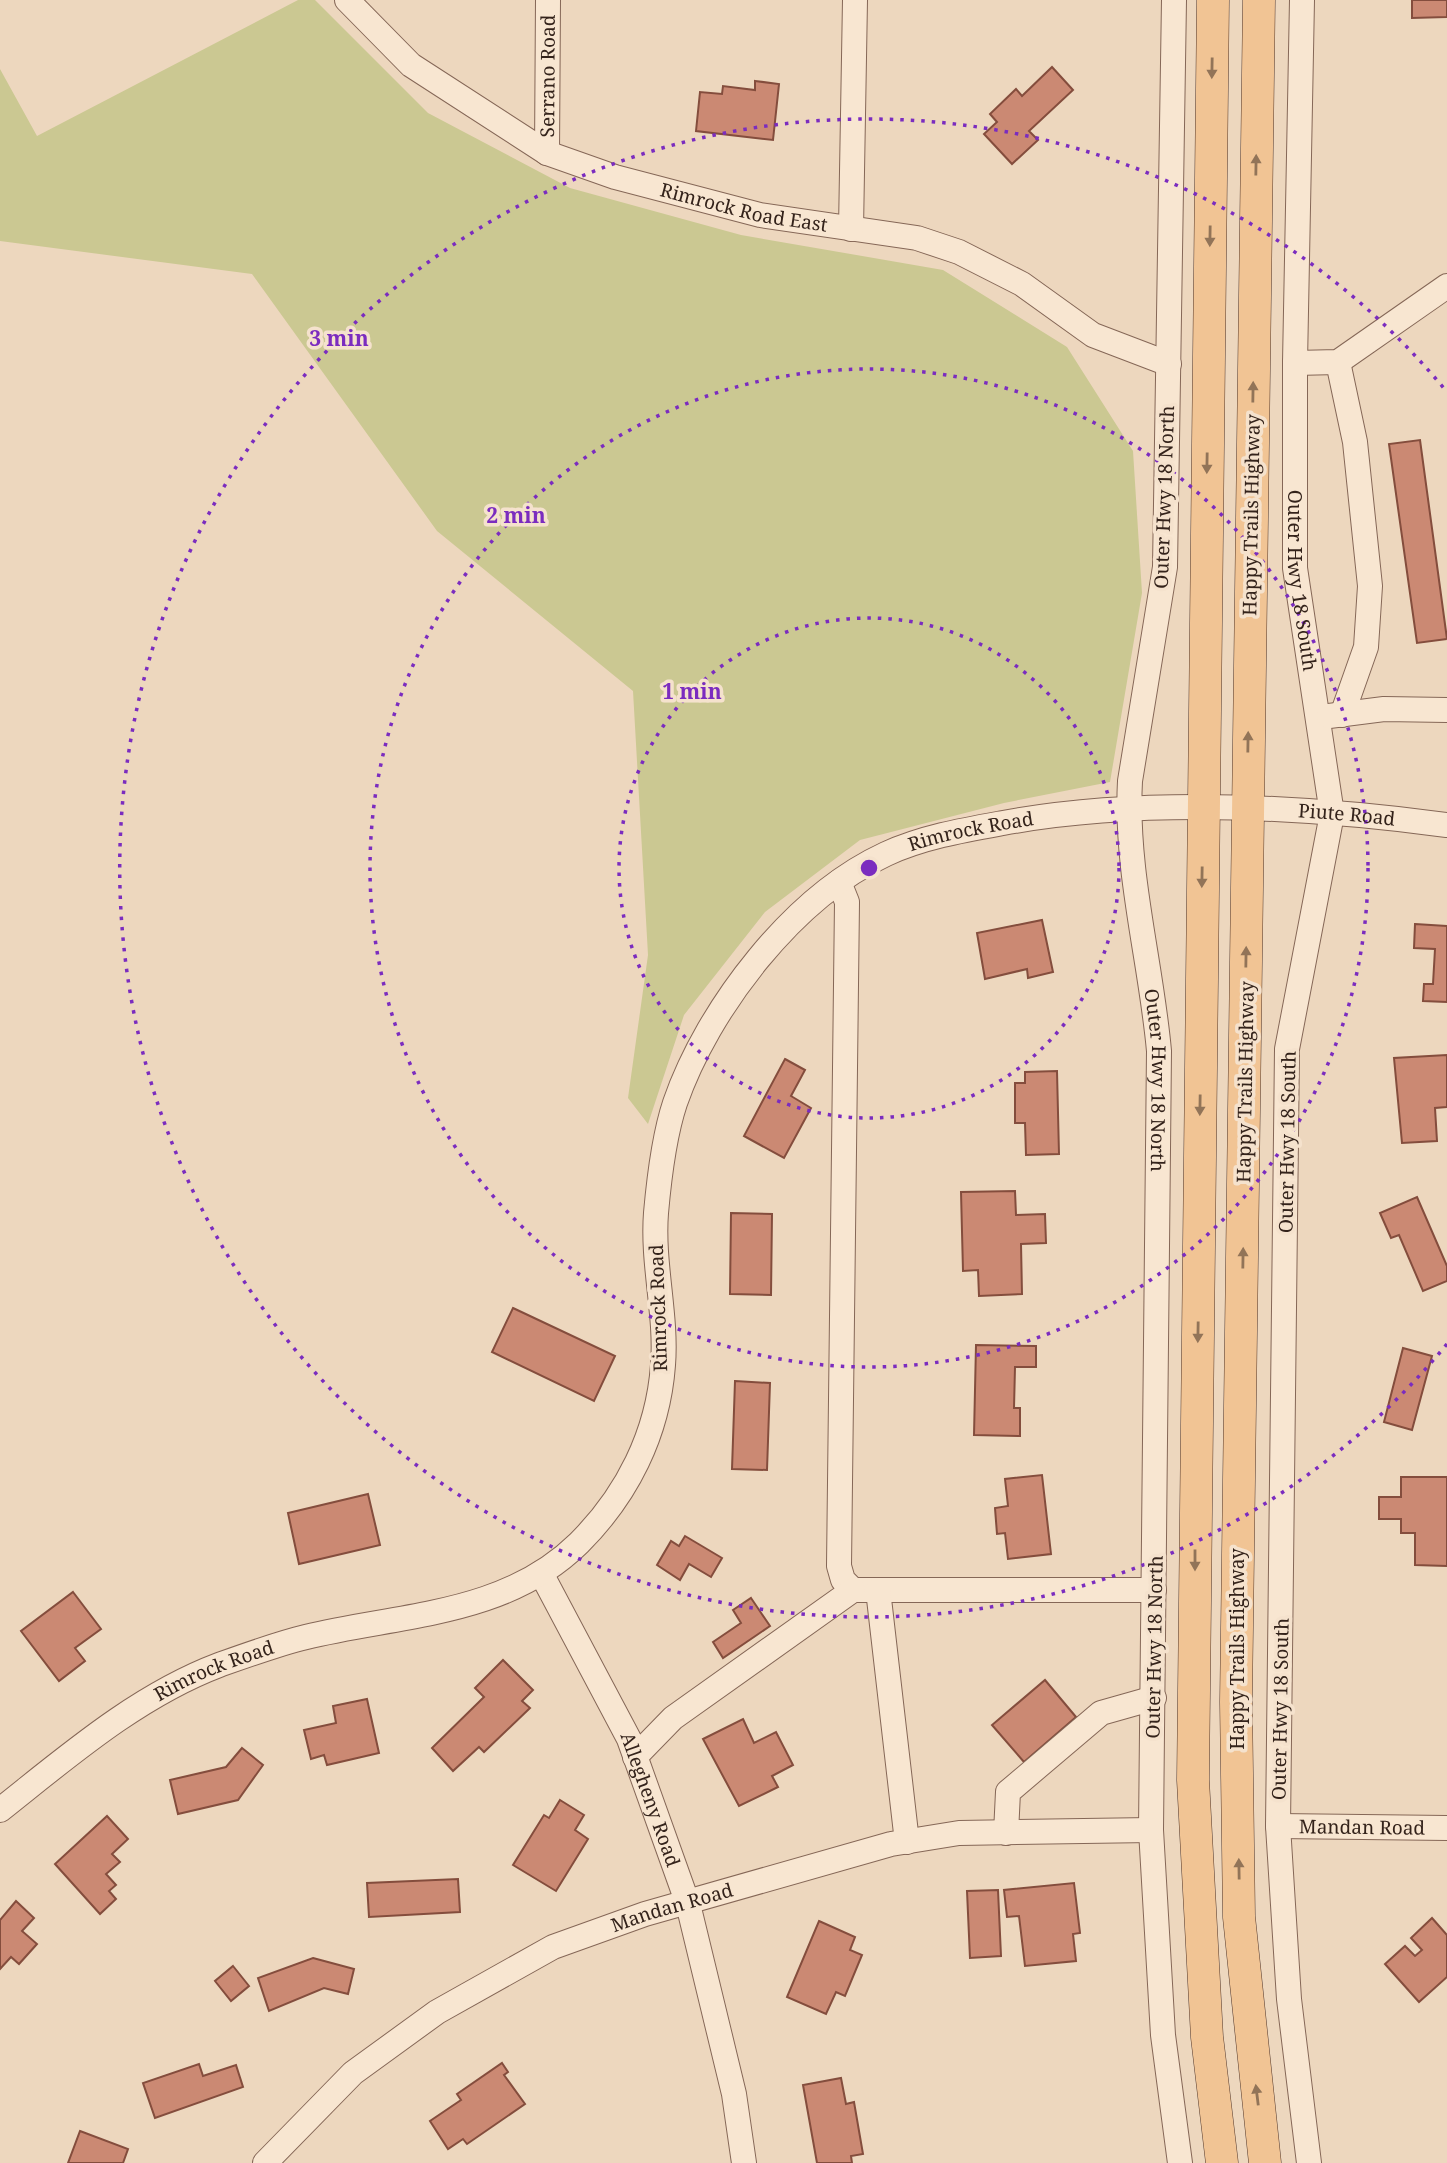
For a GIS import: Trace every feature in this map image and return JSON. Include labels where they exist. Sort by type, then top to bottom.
[{"type":"main road","points":[[1213,0],[1193,1780],[1206,2024],[1222,2163]]},
{"type":"main road","name":"Happy Trails Highway","points":[[1259,0],[1237,1742],[1239,1917],[1265,2163]]},
{"type":"street","name":"Rimrock Road East","points":[[347,0],[411,65],[547,153],[615,177],[760,215],[917,238],[959,252],[1022,284],[1093,335],[1168,364]]},
{"type":"street","name":"Serrano Road","points":[[547,153],[548,0]]},
{"type":"street","points":[[851,229],[855,0]]},
{"type":"street","name":"Outer Hwy 18 North","points":[[1174,0],[1165,567],[1128,807],[1135,891],[1154,996],[1159,1051],[1151,1830],[1163,2035],[1180,2163]]},
{"type":"street","name":"Outer Hwy 18 South","points":[[1302,0],[1295,363],[1295,568],[1332,814],[1287,1049],[1278,1826],[1289,1999],[1308,2163]]},
{"type":"street","points":[[1295,363],[1338,362],[1447,286]]},
{"type":"street","points":[[1338,362],[1355,442],[1370,586],[1366,647],[1342,715]]},
{"type":"street","points":[[1318,718],[1384,709],[1447,710]]},
{"type":"street","name":"Rimrock Road","points":[[0,1810],[81,1746],[152,1699],[215,1667],[303,1638],[467,1606],[504,1594],[541,1573],[574,1548],[600,1521],[633,1475],[654,1418],[664,1363],[656,1255],[656,1213],[674,1107],[701,1043],[738,986],[777,937],[839,882],[886,854],[947,833],[1038,816],[1128,807],[1247,810]]},
{"type":"street","name":"Piute Road","points":[[1247,810],[1332,814],[1447,825]]},
{"type":"street","points":[[839,882],[848,902],[839,1566],[843,1580],[853,1590]]},
{"type":"street","name":"Allegheny Road","points":[[541,1573],[629,1739],[688,1904],[734,2094],[744,2163]]},
{"type":"street","points":[[635,1757],[673,1718],[853,1590],[1154,1590]]},
{"type":"street","points":[[877,1590],[908,1842]]},
{"type":"street","points":[[1006,1833],[1008,1791],[1101,1713],[1154,1698]]},
{"type":"street","name":"Mandan Road","points":[[1278,1826],[1447,1828]]},
{"type":"street","name":"Mandan Road","points":[[265,2163],[354,2073],[437,2011],[553,1947],[645,1914],[908,1842],[959,1833],[1151,1830]]},
{"type":"shaded area","points":[[298,0],[315,0],[428,113],[570,188],[741,235],[943,270],[1067,347],[1133,451],[1142,593],[1110,782],[1004,803],[860,840],[765,912],[684,1015],[648,1124],[628,1098],[648,955],[633,691],[437,531],[252,274],[0,241],[0,69],[37,136]]},
{"type":"building","points":[[1412,0],[1447,0],[1447,17],[1412,18]]},
{"type":"building","points":[[1052,67],[1073,90],[1029,131],[1038,140],[1012,164],[984,134],[997,122],[990,114],[1016,89],[1022,96]]},
{"type":"building","points":[[755,81],[779,84],[773,140],[696,131],[700,92],[722,94],[723,86],[755,90]]},
{"type":"building","points":[[1420,440],[1447,639],[1417,643],[1389,444]]},
{"type":"building","points":[[1042,920],[1053,972],[1028,978],[1027,969],[985,979],[977,933]]},
{"type":"building","points":[[1415,924],[1447,926],[1447,1002],[1423,1001],[1424,984],[1433,984],[1435,949],[1414,948]]},
{"type":"building","points":[[1447,1055],[1447,1107],[1435,1108],[1437,1141],[1402,1143],[1394,1058]]},
{"type":"building","points":[[785,1059],[805,1070],[791,1096],[811,1108],[784,1158],[744,1136]]},
{"type":"building","points":[[1057,1071],[1059,1154],[1026,1155],[1025,1123],[1015,1123],[1015,1083],[1025,1083],[1025,1072]]},
{"type":"building","points":[[1015,1191],[1016,1215],[1045,1214],[1046,1243],[1021,1244],[1022,1294],[979,1296],[978,1270],[963,1271],[961,1192]]},
{"type":"building","points":[[1417,1197],[1447,1266],[1447,1281],[1423,1291],[1399,1235],[1391,1238],[1380,1213]]},
{"type":"building","points":[[731,1213],[772,1214],[771,1295],[730,1294]]},
{"type":"building","points":[[513,1308],[615,1356],[594,1401],[492,1352]]},
{"type":"building","points":[[976,1345],[1036,1346],[1036,1367],[1015,1367],[1014,1408],[1020,1408],[1020,1436],[974,1435]]},
{"type":"building","points":[[1403,1348],[1432,1356],[1412,1430],[1384,1422]]},
{"type":"building","points":[[735,1381],[770,1383],[767,1470],[732,1469]]},
{"type":"building","points":[[1042,1475],[1051,1554],[1008,1559],[1005,1533],[997,1534],[995,1508],[1008,1506],[1005,1479]]},
{"type":"building","points":[[1401,1477],[1447,1477],[1447,1566],[1415,1565],[1415,1533],[1401,1533],[1401,1519],[1379,1519],[1379,1497],[1401,1497]]},
{"type":"building","points":[[368,1494],[380,1545],[299,1564],[288,1513]]},
{"type":"building","points":[[685,1536],[722,1558],[711,1577],[689,1564],[680,1580],[657,1565],[671,1541],[679,1546]]},
{"type":"building","points":[[73,1592],[101,1629],[75,1648],[85,1661],[59,1681],[21,1631]]},
{"type":"building","points":[[751,1598],[770,1626],[723,1658],[713,1642],[741,1623],[733,1610]]},
{"type":"building","points":[[503,1660],[533,1690],[522,1701],[530,1708],[484,1752],[479,1747],[453,1771],[432,1748],[484,1697],[475,1688]]},
{"type":"building","points":[[1045,1680],[1076,1717],[1024,1762],[992,1725]]},
{"type":"building","points":[[367,1699],[379,1753],[327,1765],[324,1755],[311,1759],[304,1730],[336,1723],[333,1706]]},
{"type":"building","points":[[743,1719],[754,1743],[776,1732],[793,1765],[772,1776],[778,1787],[739,1806],[703,1739]]},
{"type":"building","points":[[242,1748],[263,1765],[238,1800],[178,1814],[170,1780],[226,1767]]},
{"type":"building","points":[[560,1800],[584,1815],[575,1830],[588,1839],[556,1891],[513,1865],[544,1815],[549,1818]]},
{"type":"building","points":[[107,1816],[128,1839],[112,1854],[120,1862],[106,1874],[116,1885],[109,1891],[116,1899],[100,1914],[55,1864]]},
{"type":"building","points":[[458,1879],[460,1912],[369,1917],[367,1883]]},
{"type":"building","points":[[1074,1883],[1080,1933],[1073,1934],[1076,1961],[1025,1966],[1019,1916],[1007,1917],[1004,1890]]},
{"type":"building","points":[[998,1890],[1001,1956],[970,1958],[967,1891]]},
{"type":"building","points":[[16,1901],[34,1918],[22,1931],[37,1944],[19,1964],[11,1957],[0,1969],[0,1920]]},
{"type":"building","points":[[1432,1918],[1447,1935],[1447,1977],[1419,2002],[1385,1964],[1405,1946],[1415,1956],[1422,1950],[1411,1938]]},
{"type":"building","points":[[819,1921],[855,1937],[850,1950],[862,1955],[845,1996],[836,1992],[826,2014],[787,1997]]},
{"type":"building","points":[[313,1958],[354,1969],[348,1994],[324,1988],[269,2011],[258,1978]]},
{"type":"building","points":[[233,1966],[249,1986],[231,2001],[215,1981]]},
{"type":"building","points":[[502,2063],[508,2072],[504,2075],[525,2104],[467,2144],[463,2139],[448,2149],[430,2121],[461,2100],[457,2094]]},
{"type":"building","points":[[199,2064],[203,2076],[236,2065],[243,2087],[155,2118],[143,2083]]},
{"type":"building","points":[[841,2078],[846,2104],[854,2102],[863,2154],[851,2156],[852,2163],[817,2163],[803,2085]]},
{"type":"building","points":[[80,2131],[128,2149],[123,2163],[68,2163]]}]
